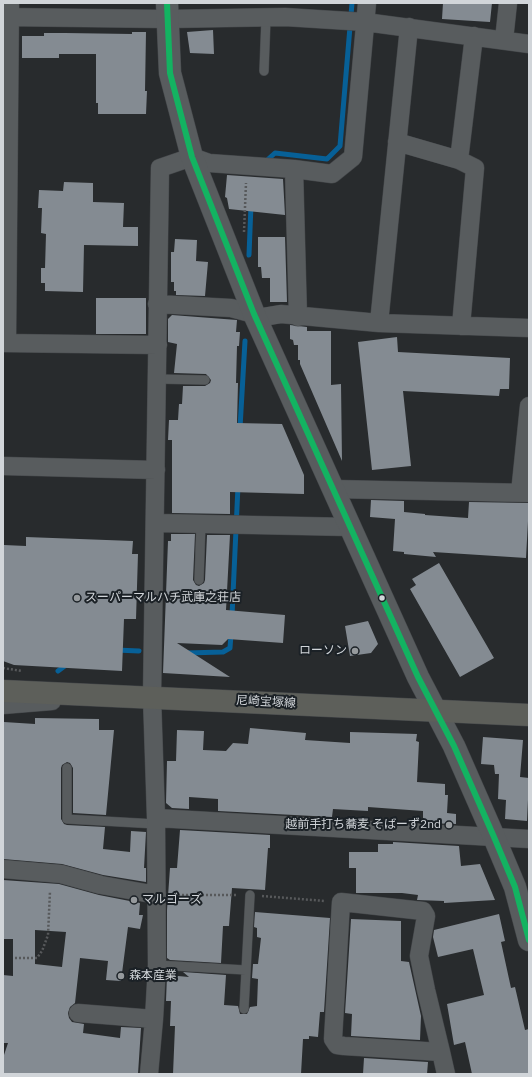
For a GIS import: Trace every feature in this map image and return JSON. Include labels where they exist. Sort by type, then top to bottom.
[{"type":"main road","points":[[167,11],[170,73],[192,157],[255,316],[418,677],[454,746],[494,837],[515,887],[529,940]]},
{"type":"main road","name":"尼崎宝塚線","points":[[3,691],[529,715]]},
{"type":"street","points":[[149,1074],[157,965],[156,821],[152,697],[156,523],[158,379],[157,304],[160,168],[192,157],[209,163],[255,165],[332,174],[353,157],[367,3]]},
{"type":"street","points":[[504,40],[508,3]]},
{"type":"street","points":[[158,345],[5,343],[8,12],[266,10],[409,27],[529,44]]},
{"type":"street","points":[[379,323],[409,27]]},
{"type":"street","points":[[459,160],[474,36]]},
{"type":"street","points":[[397,142],[459,160],[475,168],[461,326]]},
{"type":"street","points":[[294,169],[298,316]]},
{"type":"street","points":[[157,304],[231,308],[255,316],[281,314],[379,323],[529,328]]},
{"type":"street","points":[[333,489],[524,493],[529,406]]},
{"type":"street","points":[[3,466],[156,470]]},
{"type":"street","points":[[156,523],[350,527]]},
{"type":"street","points":[[3,705],[109,695]]},
{"type":"street","points":[[156,821],[529,839]]},
{"type":"street","points":[[3,870],[61,874],[101,885],[156,895]]},
{"type":"street","points":[[441,1052],[337,1045],[333,1039],[341,902],[423,911],[426,916],[420,956],[426,990],[441,1052],[446,1074]]},
{"type":"street","points":[[78,1013],[154,1019]]},
{"type":"lane","points":[[264,72],[266,10]]},
{"type":"lane","points":[[158,379],[205,380]]},
{"type":"lane","points":[[199,580],[201,524]]},
{"type":"lane","points":[[67,768],[67,819],[156,821]]},
{"type":"lane","points":[[244,1009],[250,895]]},
{"type":"lane","points":[[157,965],[246,970]]},
{"type":"path","points":[[243,234],[255,165]]},
{"type":"path","points":[[15,958],[37,958],[42,951],[48,935],[50,873]]},
{"type":"building","points":[[443,3],[492,3],[490,22],[442,19]]},
{"type":"building","points":[[213,30],[214,54],[190,53],[187,32]]},
{"type":"building","points":[[132,32],[146,32],[146,114],[98,114],[98,103],[96,103],[96,54],[59,54],[59,58],[22,58],[22,36],[44,36],[44,33],[132,34]]},
{"type":"building","points":[[227,175],[283,179],[285,215],[229,209],[227,198],[225,197]]},
{"type":"building","points":[[64,182],[93,183],[93,202],[124,203],[123,227],[138,227],[138,246],[84,245],[83,292],[45,291],[45,283],[41,283],[41,268],[45,268],[46,234],[41,233],[42,208],[38,208],[39,190],[63,191]]},
{"type":"building","points":[[258,237],[285,237],[287,302],[270,302],[270,278],[262,278],[261,267],[258,267]]},
{"type":"building","points":[[175,239],[197,240],[196,261],[208,262],[205,296],[176,295],[176,291],[174,291],[174,282],[171,282],[171,252],[174,252]]},
{"type":"building","points":[[96,298],[146,298],[146,334],[96,334]]},
{"type":"building","points":[[172,315],[237,320],[236,332],[240,332],[239,346],[237,346],[237,423],[282,424],[304,475],[304,494],[230,492],[230,514],[172,513],[172,440],[168,440],[169,420],[178,420],[179,404],[182,404],[183,386],[205,386],[210,383],[211,380],[206,374],[174,373],[177,344],[168,342],[168,319]]},
{"type":"building","points":[[290,325],[307,327],[307,331],[331,331],[331,385],[341,384],[342,461],[300,364],[300,360],[298,360],[298,345],[294,345],[293,340],[290,339]]},
{"type":"building","points":[[397,337],[398,352],[510,358],[509,389],[500,389],[499,396],[403,391],[411,466],[372,470],[358,342]]},
{"type":"building","points":[[371,500],[404,501],[404,512],[468,518],[469,502],[529,503],[526,558],[433,552],[436,557],[404,554],[404,552],[393,551],[395,519],[370,517]]},
{"type":"building","points":[[171,534],[195,534],[193,580],[196,585],[199,586],[204,583],[205,580],[207,535],[230,535],[226,610],[285,615],[283,643],[228,639],[222,645],[177,643],[230,677],[163,673],[168,541],[171,541]]},
{"type":"building","points":[[26,537],[133,541],[132,554],[138,554],[136,619],[124,619],[122,671],[14,665],[3,661],[4,545],[26,546]]},
{"type":"building","points":[[439,563],[494,658],[460,677],[410,589],[416,585],[412,579]]},
{"type":"building","points":[[368,621],[378,644],[371,653],[350,656],[345,626]]},
{"type":"building","points":[[35,718],[99,719],[99,730],[114,730],[106,815],[73,813],[73,768],[70,763],[67,762],[62,765],[61,768],[61,819],[64,824],[67,825],[105,827],[103,849],[130,852],[131,831],[146,832],[144,868],[146,868],[146,882],[103,875],[62,864],[3,859],[4,722],[35,724]]},
{"type":"building","points":[[250,728],[306,733],[305,740],[350,743],[350,732],[417,734],[416,741],[419,742],[417,782],[445,784],[445,795],[448,795],[447,813],[456,814],[456,824],[423,823],[423,811],[368,807],[368,811],[333,809],[332,817],[218,811],[218,799],[189,797],[189,809],[172,808],[166,803],[167,761],[176,761],[177,730],[204,731],[203,750],[226,751],[233,743],[248,744]]},
{"type":"building","points":[[483,737],[523,740],[520,777],[529,778],[527,821],[505,819],[506,800],[498,799],[499,774],[495,774],[494,765],[481,764]]},
{"type":"building","points":[[180,830],[270,835],[265,890],[232,888],[229,926],[223,926],[221,963],[170,960],[167,958],[167,910],[170,868],[177,868]]},
{"type":"building","points":[[393,842],[459,846],[461,866],[480,864],[495,900],[444,903],[444,901],[417,900],[418,895],[402,893],[356,893],[356,868],[349,868],[349,852],[378,852],[378,844],[393,844]]},
{"type":"building","points":[[3,880],[59,884],[99,895],[140,903],[139,915],[143,915],[140,929],[128,927],[121,981],[106,980],[108,961],[80,958],[75,1003],[70,1007],[68,1013],[72,1022],[84,1024],[83,1033],[120,1038],[121,1027],[141,1028],[138,1074],[3,1074],[3,1058],[8,1043],[3,1043],[3,975],[13,976],[13,939],[3,939]],"holes":[[[35,930],[66,932],[62,967],[35,964]]]},
{"type":"building","points":[[255,912],[330,918],[324,1012],[320,1012],[318,1037],[309,1036],[309,1039],[303,1039],[301,1074],[173,1074],[175,1026],[170,1026],[171,1001],[166,1001],[167,975],[189,977],[183,972],[226,975],[224,1005],[238,1006],[240,1014],[247,1014],[250,1007],[257,1006],[258,979],[252,978],[253,964],[258,964],[261,938],[257,937],[257,928],[254,927]]},
{"type":"building","points":[[499,914],[505,941],[501,942],[511,988],[515,987],[525,1030],[529,1029],[529,1074],[472,1074],[465,1042],[454,1045],[447,1004],[484,995],[473,949],[438,957],[433,937],[434,930]]},
{"type":"building","points":[[351,919],[401,921],[401,961],[409,962],[421,1016],[420,1040],[351,1036],[352,1014],[345,1013]]},
{"type":"building","points":[[364,1058],[428,1062],[427,1074],[363,1074]]},
{"type":"waterway","points":[[265,162],[275,153],[327,159],[340,146],[352,3]]},
{"type":"waterway","points":[[249,255],[251,205]]},
{"type":"waterway","points":[[240,428],[245,341]]},
{"type":"waterway","points":[[232,616],[238,486]]},
{"type":"waterway","points":[[186,653],[223,652],[230,648],[231,634]]},
{"type":"waterway","points":[[116,650],[139,651]]},
{"type":"waterway","points":[[58,671],[66,665]]},
{"type":"transit line","points":[[167,3],[170,73],[192,157],[254,314],[418,677],[454,746],[494,837],[515,887],[529,940]]},
{"type":"place","name":"スーパーマルハチ武庫之荘店","points":[[77,598]]},
{"type":"place","name":"ローソン","points":[[355,651]]},
{"type":"place","name":"越前手打ち蕎麦 そばーず2nd","points":[[449,825]]},
{"type":"place","name":"マルゴーズ","points":[[134,900]]},
{"type":"place","name":"森本産業","points":[[121,976]]}]
